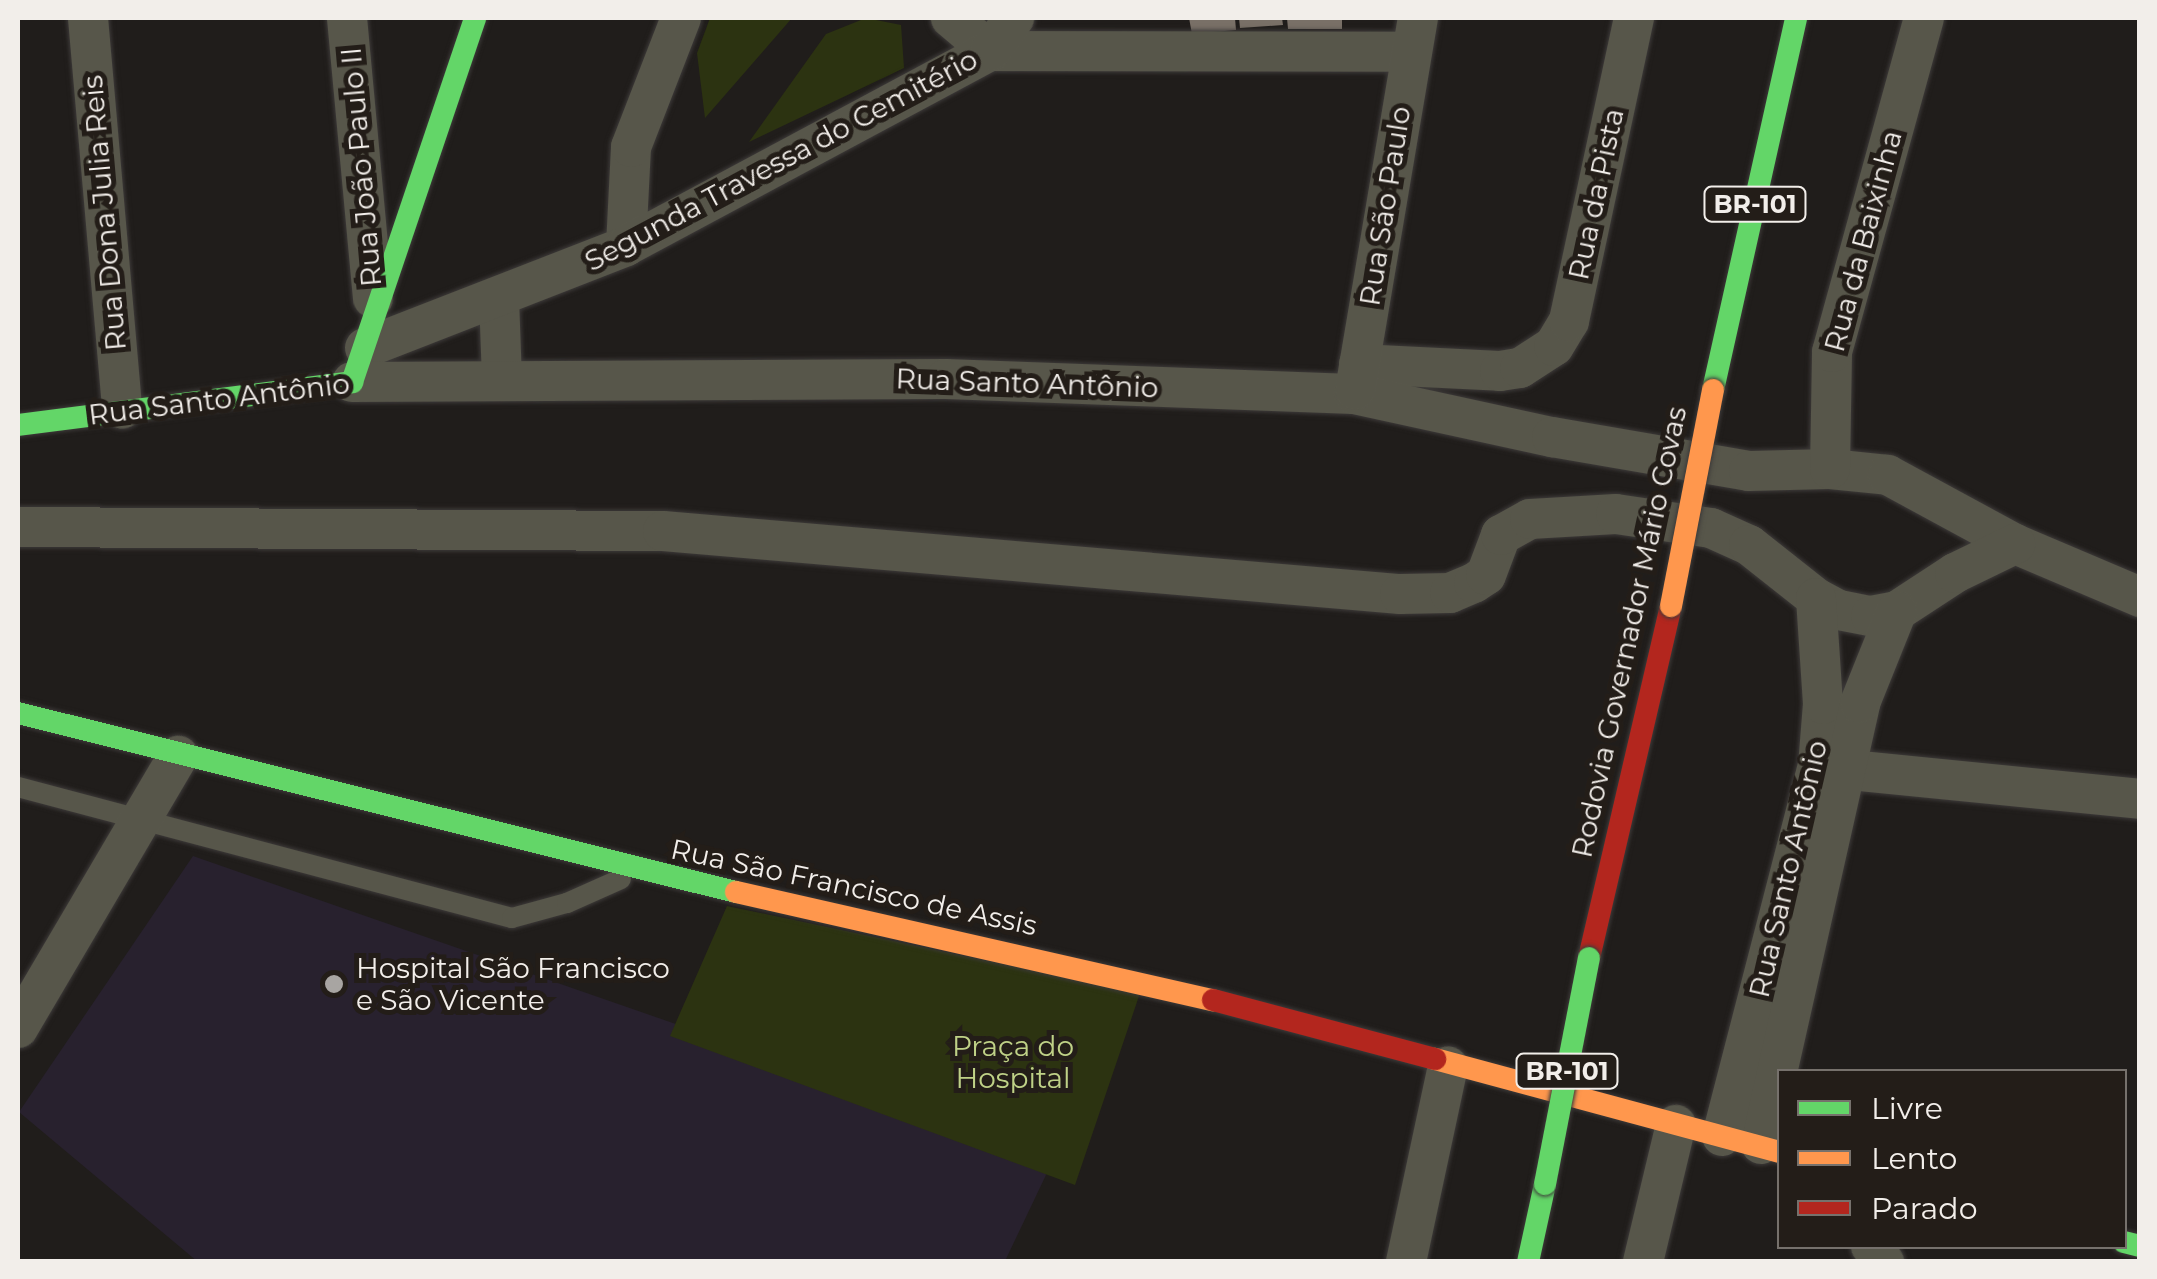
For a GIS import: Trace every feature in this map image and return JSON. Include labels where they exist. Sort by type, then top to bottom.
[{"type":"main road","points":[[364,349],[475,18]]},
{"type":"main road","name":"Rodovia Governador Mário Covas","points":[[1528,1262],[1589,958],[1672,606],[1713,390],[1796,18]]},
{"type":"main road","name":"Rua Santo Antônio","points":[[18,425],[122,409],[364,349]]},
{"type":"main road","name":"Rua São Francisco de Assis","points":[[18,713],[640,871],[1139,980],[1448,1066],[1770,1148]]},
{"type":"street","name":"Rua Dona Julia Reis","points":[[88,18],[122,409]]},
{"type":"street","name":"Rua João Paulo II","points":[[347,18],[364,349]]},
{"type":"street","points":[[626,246],[631,146],[681,18]]},
{"type":"street","points":[[951,18],[990,50],[1414,35]]},
{"type":"street","name":"Segunda Travessa do Cemitério","points":[[364,349],[626,246],[990,50],[1014,18]]},
{"type":"street","name":"Rua da Pista","points":[[1538,360],[1554,346],[1568,321],[1634,18]]},
{"type":"street","name":"Rua da Baixinha","points":[[1830,469],[1832,352],[1924,18]]},
{"type":"street","name":"Rua São Paulo","points":[[1356,379],[1414,35]]},
{"type":"street","points":[[499,298],[502,380]]},
{"type":"street","name":"Rua Santo Antônio","points":[[364,349],[502,380],[1356,379],[1500,371],[1538,360]]},
{"type":"street","name":"Rua Santo Antônio","points":[[1356,379],[1552,437],[1748,471],[1830,469],[1888,475],[2015,544]]},
{"type":"street","points":[[18,527],[663,531],[1400,594],[1450,593],[1474,584],[1486,575],[1501,535],[1530,519],[1616,514],[1711,528],[1749,546],[1816,598],[1854,614],[1897,611],[1955,572],[2015,544],[2140,596]]},
{"type":"street","name":"Rua Santo Antônio","points":[[1816,598],[1831,768]]},
{"type":"street","name":"Rua Santo Antônio","points":[[1722,1136],[1831,768],[1897,611]]},
{"type":"street","points":[[18,1028],[178,756]]},
{"type":"street","name":"Rua Santo Antônio","points":[[1831,768],[2140,799]]},
{"type":"street","points":[[1783,1069],[1831,768]]},
{"type":"street","points":[[1406,1262],[1448,1066]]},
{"type":"street","points":[[1770,1148],[1777,1104]]},
{"type":"street","points":[[1643,1262],[1676,1125]]},
{"type":"lane","points":[[18,788],[144,819],[452,906],[512,918],[567,903],[640,871]]},
{"type":"shaded area","name":"Hospital São Francisco e São Vicente","points":[[193,856],[1055,1156],[1005,1261],[198,1262],[19,1112]]},
{"type":"green space","points":[[710,18],[792,18],[705,118],[697,53]]},
{"type":"green space","points":[[866,18],[901,25],[904,68],[749,142],[826,34]]},
{"type":"green space","name":"Praça do Hospital","points":[[727,906],[1140,993],[1075,1185],[670,1036]]},
{"type":"building","points":[[1189,18],[1235,18],[1236,30],[1192,34]]},
{"type":"building","points":[[1239,18],[1282,18],[1283,25],[1240,28]]},
{"type":"building","points":[[1287,18],[1342,18],[1342,29],[1288,29]]},
{"type":"traffic: fast","points":[[18,425],[352,382],[475,18]]},
{"type":"traffic: fast","points":[[1713,390],[1796,18]]},
{"type":"traffic: fast","points":[[18,713],[736,892]]},
{"type":"traffic: fast","points":[[1545,1184],[1589,958]]},
{"type":"traffic: fast","points":[[1528,1262],[1545,1184]]},
{"type":"traffic: fast","points":[[2127,1243],[2140,1246]]},
{"type":"traffic: slow","points":[[1671,606],[1713,390]]},
{"type":"traffic: slow","points":[[736,892],[1213,1000]]},
{"type":"traffic: slow","points":[[1435,1059],[1777,1151]]},
{"type":"traffic: jam","points":[[1589,958],[1671,606]]},
{"type":"traffic: jam","points":[[1213,1000],[1435,1059]]},
{"type":"place","name":"Hospital São Francisco e São Vicente","points":[[334,984]]}]
